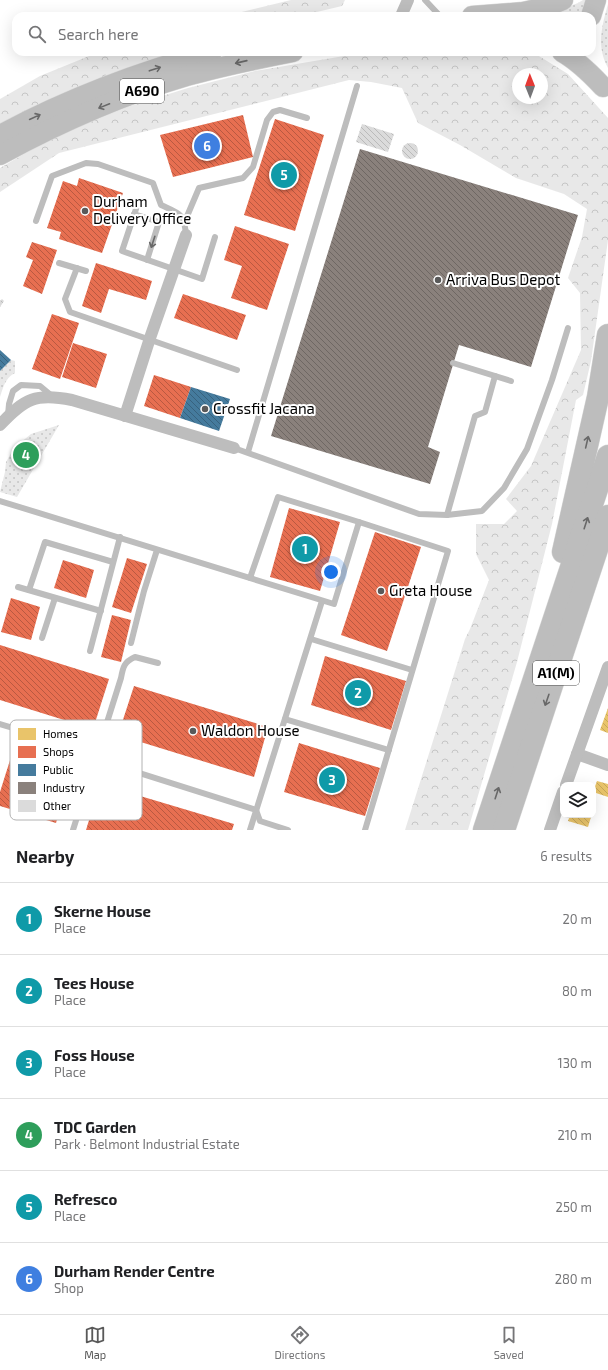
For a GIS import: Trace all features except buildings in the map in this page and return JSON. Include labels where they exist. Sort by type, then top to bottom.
[{"type":"highway","points":[[523,12],[546,7],[564,0]]},
{"type":"highway","points":[[592,12],[596,0]]},
{"type":"highway","name":"A690","points":[[0,135],[65,103],[112,84],[180,60],[196,56]]},
{"type":"highway","name":"A690","points":[[0,155],[79,116],[132,95],[193,75],[242,62],[273,56]]},
{"type":"highway","points":[[569,56],[588,71],[605,90]]},
{"type":"highway","points":[[591,56],[594,69],[605,90]]},
{"type":"highway","points":[[548,669],[608,335]]},
{"type":"highway","name":"A1(M)","points":[[504,830],[608,456]]},
{"type":"highway","name":"A1(M)","points":[[484,830],[608,516]]},
{"type":"highway","points":[[548,669],[608,549]]},
{"type":"street","points":[[403,12],[408,0]]},
{"type":"street","points":[[125,416],[150,338],[186,235]]},
{"type":"street","points":[[4,421],[27,402],[38,397],[52,396],[72,400],[234,448]]},
{"type":"street","points":[[567,782],[608,667]]},
{"type":"street","points":[[577,754],[608,765]]},
{"type":"street","points":[[550,830],[560,801]]},
{"type":"lane","points":[[425,0],[436,12]]},
{"type":"lane","points":[[248,452],[357,86]]},
{"type":"lane","points":[[186,235],[185,221],[199,188],[243,178],[253,167],[267,120],[273,112],[280,110],[307,118]]},
{"type":"lane","points":[[36,220],[52,176],[86,163],[98,164],[153,183],[161,205],[178,213],[185,221]]},
{"type":"lane","points":[[138,203],[122,251],[202,279],[215,238]]},
{"type":"lane","points":[[134,214],[159,222],[147,260]]},
{"type":"lane","points":[[59,262],[86,271]]},
{"type":"lane","points":[[77,268],[65,299],[70,312],[150,338],[237,370]]},
{"type":"lane","points":[[234,448],[419,514],[447,515],[482,511],[504,488],[527,449],[552,380],[568,328]]},
{"type":"lane","points":[[454,363],[511,381]]},
{"type":"lane","points":[[447,515],[475,416],[485,412],[495,376]]},
{"type":"lane","points":[[4,421],[13,391],[21,384],[40,386],[52,396]]},
{"type":"lane","points":[[250,578],[278,496],[448,551],[365,830]]},
{"type":"lane","points":[[0,501],[334,604],[359,522]]},
{"type":"lane","points":[[90,651],[120,537]]},
{"type":"lane","points":[[29,590],[45,542],[113,562]]},
{"type":"lane","points":[[131,643],[144,591],[157,550]]},
{"type":"lane","points":[[18,587],[101,611]]},
{"type":"lane","points":[[42,638],[55,598]]},
{"type":"lane","points":[[250,830],[322,601]]},
{"type":"lane","points":[[311,639],[412,670]]},
{"type":"lane","points":[[108,720],[121,678],[122,668],[127,660],[135,657],[158,663]]},
{"type":"lane","points":[[285,719],[389,750]]},
{"type":"lane","points":[[0,724],[10,727]]},
{"type":"lane","points":[[142,772],[256,810]]},
{"type":"lane","points":[[256,810],[260,821],[288,830]]},
{"type":"lane","points":[[73,830],[76,820]]},
{"type":"green space","points":[[291,0],[345,0],[342,6],[317,12],[242,12]]},
{"type":"green space","points":[[583,0],[587,0],[582,12],[554,12]]},
{"type":"green space","points":[[608,4],[608,68],[602,52],[601,36]]},
{"type":"green space","points":[[89,56],[174,56],[0,128],[0,99],[40,76]]},
{"type":"green space","points":[[344,56],[539,56],[568,74],[608,118],[608,240],[591,361],[583,395],[576,400],[552,524],[517,662],[468,830],[405,830],[465,639],[489,580],[476,554],[476,524],[504,524],[517,511],[506,499],[531,466],[581,350],[580,293],[568,278],[582,237],[587,209],[564,194],[516,178],[460,145],[418,123],[402,88],[371,82],[349,80],[59,153],[0,192],[0,168],[51,138],[127,107],[188,88],[255,71]]},
{"type":"green space","points":[[11,360],[15,361],[15,373],[7,380],[0,397],[0,371]]},
{"type":"green space","points":[[59,425],[17,497],[0,492],[6,462],[14,448],[31,434]]},
{"type":"place","name":"Durham Render Centre","points":[[207,146]]},
{"type":"place","name":"Refresco","points":[[284,175]]},
{"type":"place","name":"Durham Delivery Office","points":[[85,211]]},
{"type":"place","name":"Arriva Bus Depot","points":[[438,280]]},
{"type":"place","name":"Crossfit Jacana","points":[[205,409]]},
{"type":"place","name":"TDC Garden","points":[[26,455]]},
{"type":"place","name":"Skerne House","points":[[305,549]]},
{"type":"place","name":"Greta House","points":[[381,591]]},
{"type":"place","name":"Tees House","points":[[358,693]]},
{"type":"place","name":"Waldon House","points":[[193,731]]},
{"type":"place","name":"Foss House","points":[[332,780]]}]
